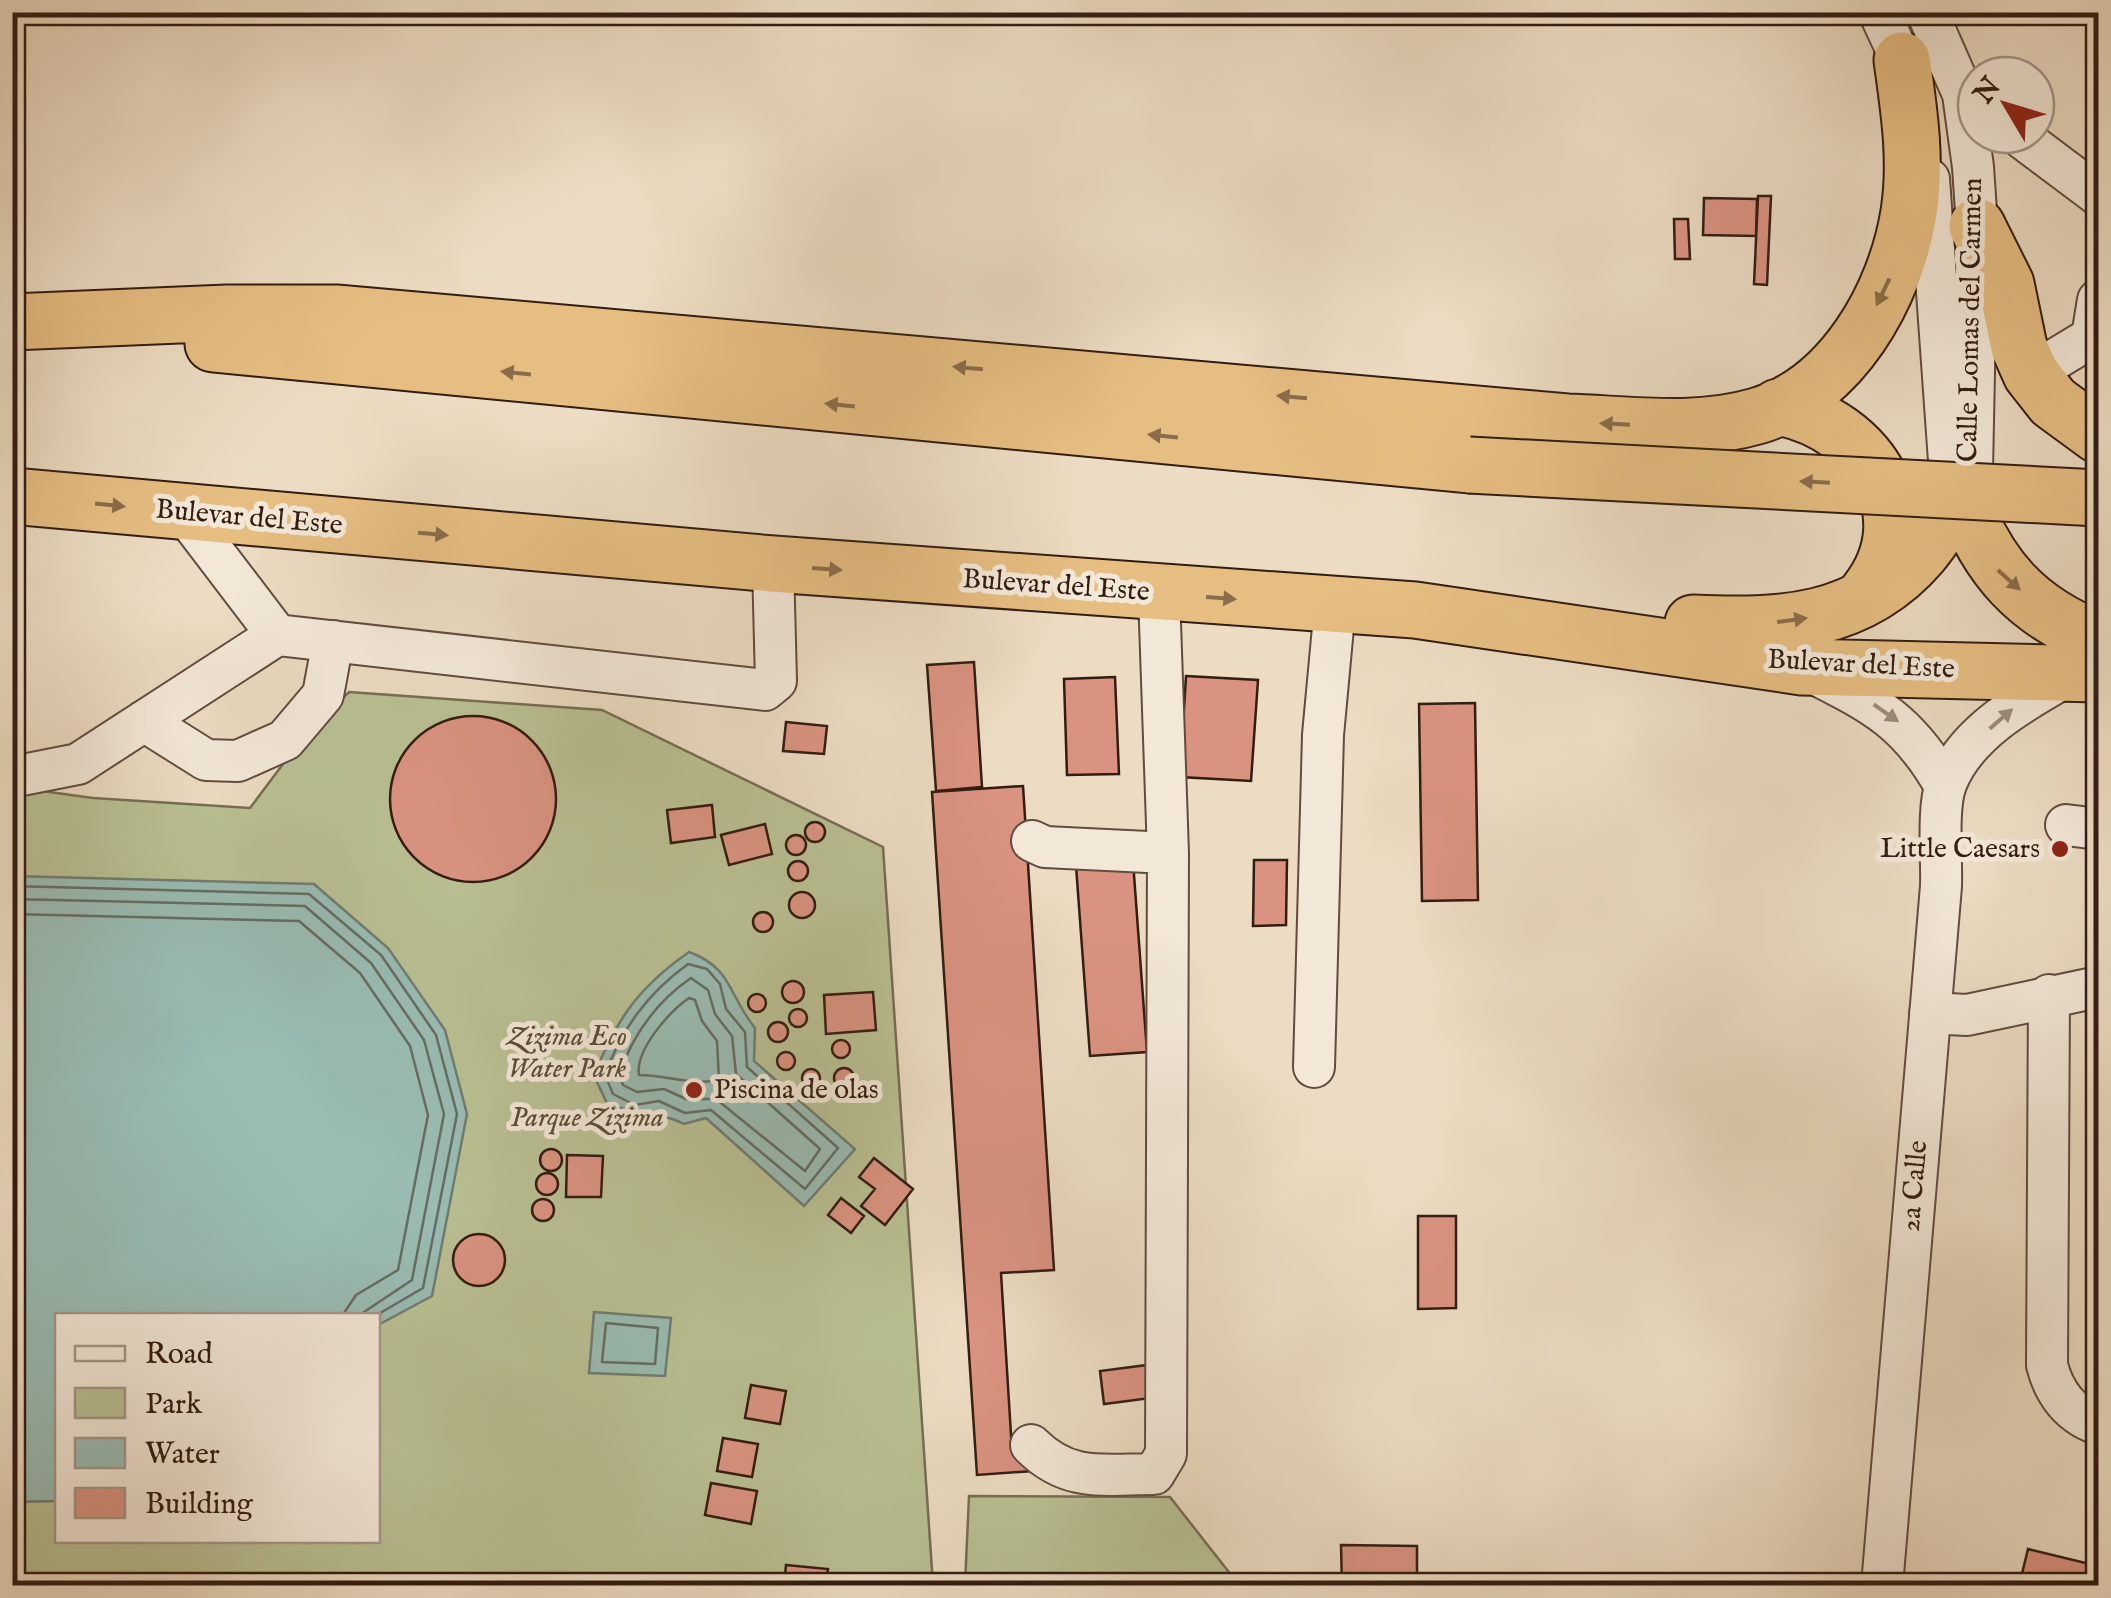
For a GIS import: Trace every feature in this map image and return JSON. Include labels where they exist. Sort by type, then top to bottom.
[{"type":"highway","points":[[12,323],[226,312],[336,314],[1567,422],[1700,425],[1760,415],[1826,377],[1866,324],[1897,262],[1909,211],[1913,152],[1890,36]]},
{"type":"highway","points":[[1977,226],[2006,284],[2019,347],[2031,374],[2053,402],[2098,435]]},
{"type":"highway","points":[[12,323],[1470,466],[2098,498]]},
{"type":"highway","points":[[1778,406],[1831,423],[1864,451],[1883,483],[1890,520],[1886,554],[1878,577],[1856,606]]},
{"type":"highway","name":"Bulevar del Este","points":[[12,496],[773,564],[1416,610],[1802,667],[2091,662]]},
{"type":"highway","points":[[1416,610],[1724,624],[1810,618],[1856,606],[1922,552],[1962,497]]},
{"type":"highway","points":[[1962,497],[1981,546],[2006,580],[2048,612],[2091,662]]},
{"type":"street","name":"Calle Lomas del Carmen","points":[[1927,12],[1956,72]]},
{"type":"street","name":"Calle Lomas del Carmen","points":[[1890,36],[1924,109],[1949,461],[1962,497]]},
{"type":"street","name":"Calle Lomas del Carmen","points":[[1962,497],[1973,466],[1977,226],[1973,155]]},
{"type":"street","points":[[2045,155],[2098,195]]},
{"type":"street","points":[[2031,374],[2096,325]]},
{"type":"street","points":[[184,512],[277,635]]},
{"type":"street","points":[[12,777],[78,764],[277,635],[765,690],[776,681],[773,564]]},
{"type":"street","points":[[1031,1446],[1049,1463],[1074,1474],[1154,1474],[1166,1454],[1168,854],[1159,594]]},
{"type":"street","points":[[1314,1067],[1323,735],[1334,606]]},
{"type":"street","points":[[144,722],[206,760],[238,762],[285,740],[323,695],[333,642]]},
{"type":"street","points":[[1802,667],[1896,719],[1928,756],[1945,786],[1993,725],[2020,703],[2091,662]]},
{"type":"street","name":"2a Calle","points":[[1882,1586],[1945,786]]},
{"type":"street","points":[[1032,841],[1045,847],[1168,854]]},
{"type":"street","points":[[1930,1013],[1967,1014],[2098,987]]},
{"type":"street","points":[[2048,995],[2047,1366],[2052,1384],[2068,1407],[2098,1424]]},
{"type":"green space","name":"Zizima Eco Water Park","points":[[349,692],[602,710],[883,847],[933,1585],[13,1586],[13,787],[93,798],[250,808],[304,736]]},
{"type":"green space","points":[[969,1496],[1170,1497],[1239,1585],[965,1585]]},
{"type":"water","points":[[13,876],[314,884],[388,948],[445,1030],[467,1114],[432,1296],[380,1324],[380,1313],[55,1313],[55,1501],[13,1502]]},
{"type":"water","name":"Piscina de olas","points":[[689,952],[722,974],[755,1028],[754,1061],[855,1149],[804,1206],[706,1118],[684,1124],[617,1107],[607,1103],[594,1076],[631,1006],[656,978]]},
{"type":"water","points":[[594,1312],[671,1318],[665,1376],[589,1373]]},
{"type":"building","points":[[1758,196],[1771,196],[1767,285],[1754,284]]},
{"type":"building","points":[[1704,198],[1757,199],[1756,236],[1703,235]]},
{"type":"building","points":[[1674,219],[1688,219],[1690,259],[1675,259]]},
{"type":"building","points":[[974,662],[982,787],[936,791],[927,665]]},
{"type":"building","points":[[1186,676],[1258,680],[1251,781],[1180,777]]},
{"type":"building","points":[[1115,677],[1119,774],[1067,775],[1064,679]]},
{"type":"building","points":[[1475,703],[1478,900],[1422,901],[1419,704]]},
{"type":"building","points":[[473,716],[505,722],[532,740],[550,767],[556,799],[550,831],[532,858],[505,876],[473,882],[441,876],[414,858],[396,831],[390,799],[396,767],[414,740],[441,722]]},
{"type":"building","points":[[786,722],[827,726],[824,754],[783,751]]},
{"type":"building","points":[[1023,786],[1054,1270],[1001,1273],[1012,1451],[1031,1450],[1033,1471],[977,1475],[932,792]]},
{"type":"building","points":[[712,805],[715,837],[671,843],[667,810]]},
{"type":"building","points":[[815,822],[825,832],[815,842],[805,832]]},
{"type":"building","points":[[765,824],[772,854],[729,865],[721,835]]},
{"type":"building","points":[[796,835],[806,845],[796,855],[786,845]]},
{"type":"building","points":[[1254,860],[1287,860],[1286,925],[1253,926]]},
{"type":"building","points":[[794,861],[802,861],[808,871],[802,881],[794,881],[788,875],[788,867]]},
{"type":"building","points":[[1133,861],[1147,1052],[1090,1056],[1076,866]]},
{"type":"building","points":[[802,892],[811,896],[815,905],[811,914],[802,918],[793,914],[789,905],[793,896]]},
{"type":"building","points":[[763,912],[773,922],[763,932],[753,922]]},
{"type":"building","points":[[793,981],[801,984],[801,1000],[793,1003],[785,1000],[782,992],[785,984]]},
{"type":"building","points":[[873,992],[876,1030],[826,1034],[824,995]]},
{"type":"building","points":[[757,994],[764,996],[764,1010],[757,1012],[750,1010],[748,1003],[750,996]]},
{"type":"building","points":[[798,1009],[805,1011],[805,1025],[798,1027],[791,1025],[789,1018],[791,1011]]},
{"type":"building","points":[[778,1022],[788,1032],[778,1042],[768,1032]]},
{"type":"building","points":[[841,1040],[850,1049],[841,1058],[832,1049]]},
{"type":"building","points":[[786,1052],[795,1061],[786,1070],[777,1061]]},
{"type":"building","points":[[844,1068],[854,1078],[844,1088],[834,1078]]},
{"type":"building","points":[[811,1069],[820,1078],[811,1087],[802,1078]]},
{"type":"building","points":[[551,1149],[559,1152],[559,1168],[551,1171],[543,1168],[540,1160],[543,1152]]},
{"type":"building","points":[[567,1155],[603,1156],[601,1197],[566,1197]]},
{"type":"building","points":[[874,1158],[913,1189],[885,1225],[861,1206],[875,1189],[859,1177]]},
{"type":"building","points":[[547,1173],[555,1176],[555,1192],[547,1195],[539,1192],[536,1184],[539,1176]]},
{"type":"building","points":[[841,1198],[864,1216],[851,1233],[828,1215]]},
{"type":"building","points":[[539,1199],[547,1199],[554,1210],[547,1221],[539,1221],[532,1214],[532,1206]]},
{"type":"building","points":[[1418,1216],[1456,1216],[1456,1308],[1418,1309]]},
{"type":"building","points":[[479,1234],[497,1242],[505,1260],[497,1278],[479,1286],[461,1278],[453,1260],[461,1242]]},
{"type":"building","points":[[1147,1365],[1151,1398],[1104,1404],[1100,1371]]},
{"type":"building","points":[[751,1385],[786,1391],[780,1424],[745,1418]]},
{"type":"building","points":[[723,1438],[758,1444],[752,1477],[717,1471]]},
{"type":"building","points":[[711,1483],[757,1491],[751,1524],[705,1515]]},
{"type":"building","points":[[1341,1545],[1417,1546],[1417,1586],[1342,1586]]},
{"type":"building","points":[[2028,1549],[2098,1566],[2098,1586],[2019,1586]]},
{"type":"building","points":[[786,1565],[828,1569],[826,1586],[784,1586]]},
{"type":"place","name":"Little Caesars","points":[[2060,849]]},
{"type":"place","name":"Piscina de olas","points":[[694,1090]]},
{"type":"park label","name":"Parque Zizima","points":[[587,1118]]}]
